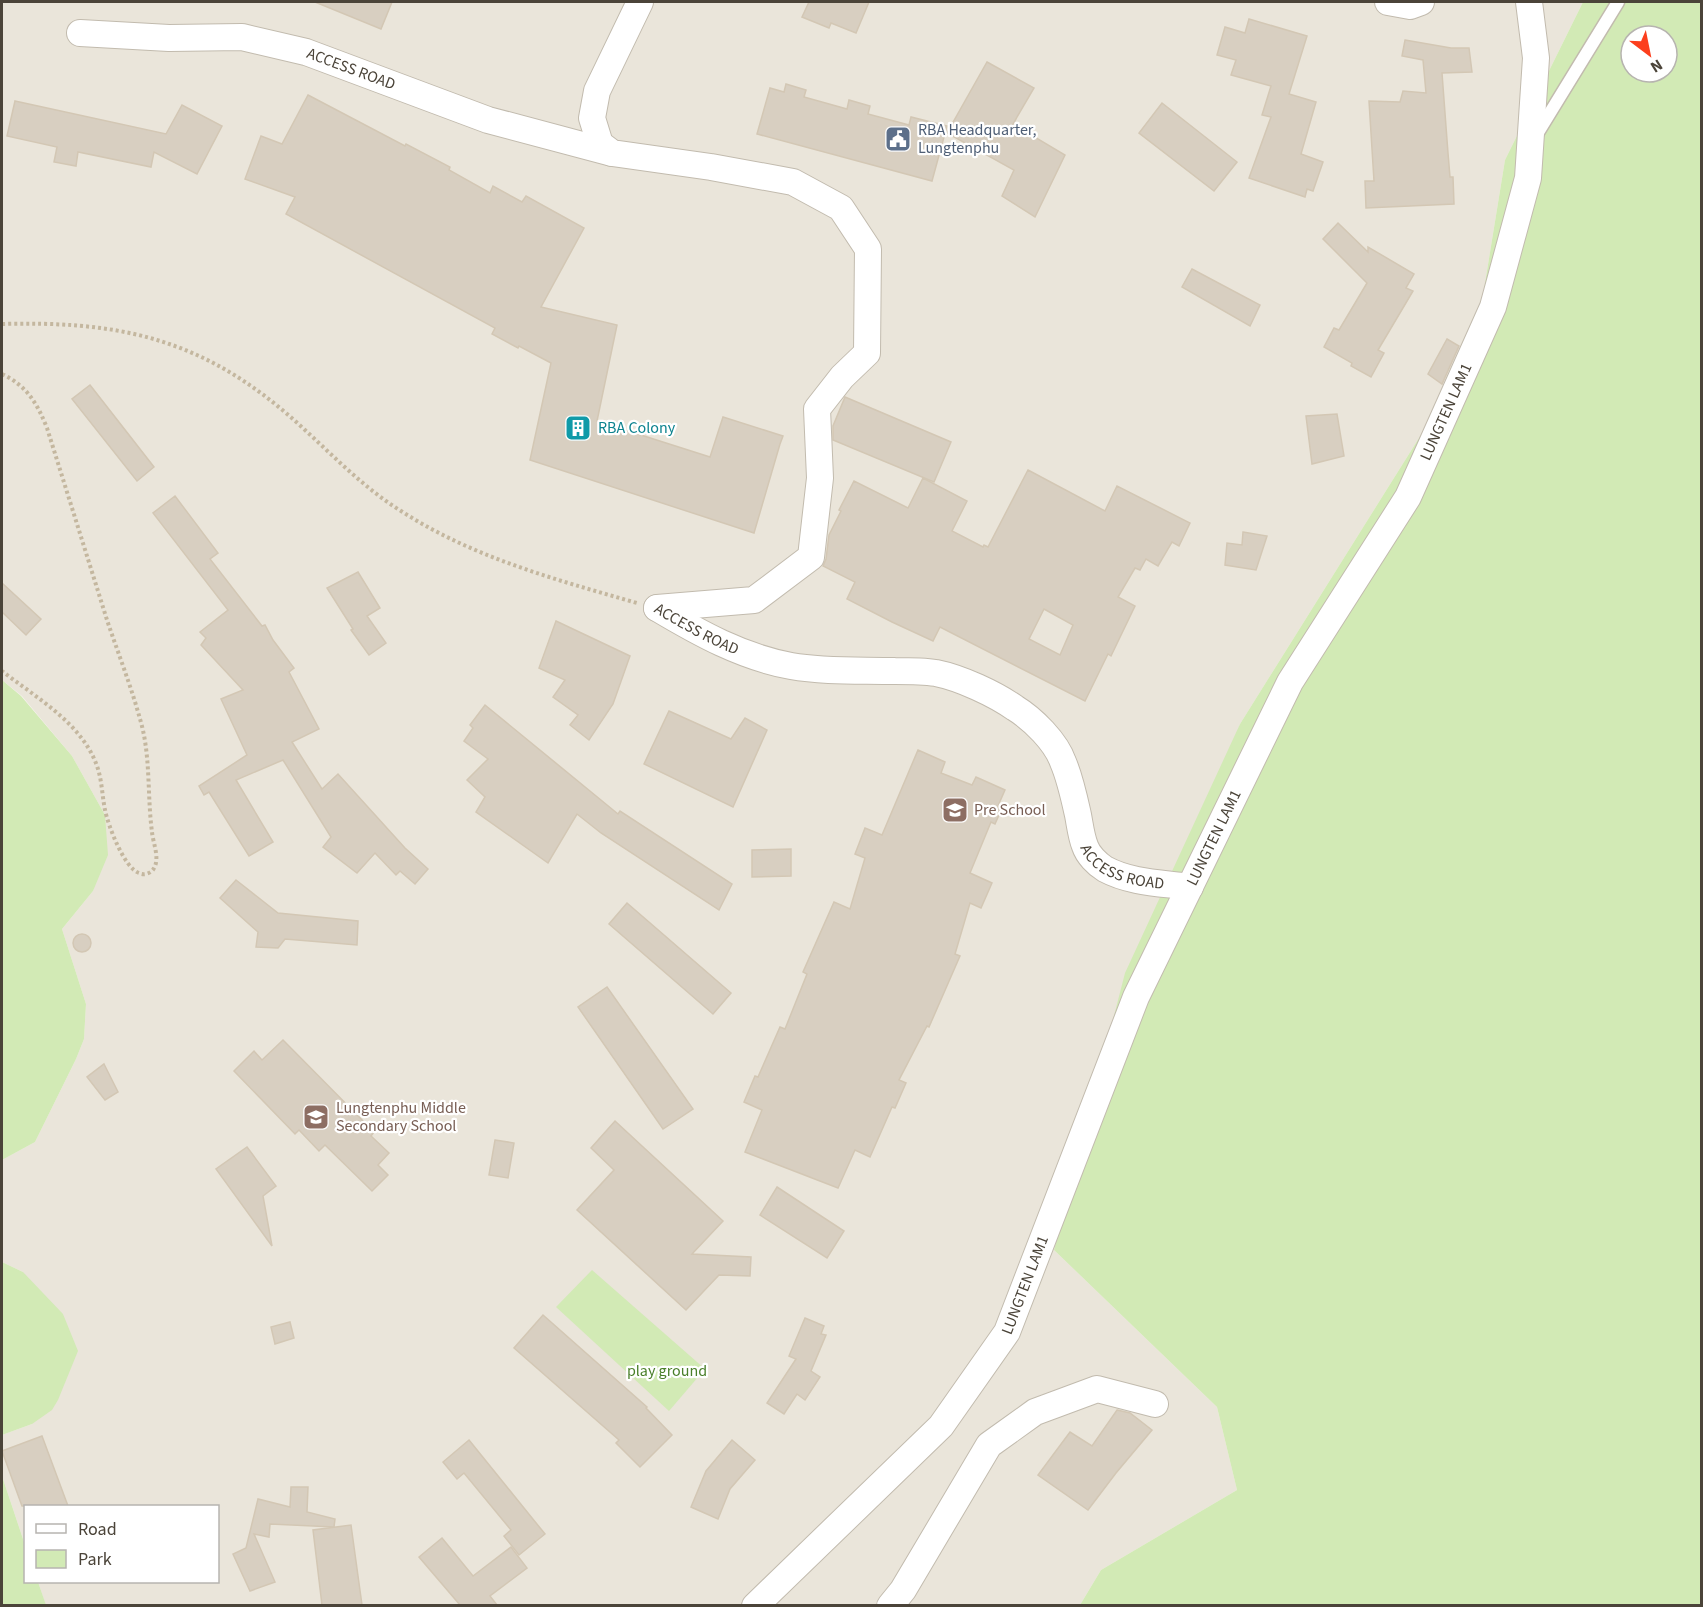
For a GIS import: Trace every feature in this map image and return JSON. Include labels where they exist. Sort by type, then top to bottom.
[{"type":"street","points":[[612,153],[600,144],[592,118],[597,91],[640,2]]},
{"type":"street","points":[[1388,2],[1410,6],[1421,2]]},
{"type":"street","name":"LUNGTEN LAM1","points":[[755,1605],[941,1426],[1006,1332],[1136,997],[1290,682],[1408,497],[1493,307],[1528,178],[1536,58],[1529,2]]},
{"type":"street","name":"ACCESS ROAD","points":[[81,33],[169,38],[242,37],[306,52],[488,120],[612,153],[711,166],[793,182],[841,208],[868,249],[867,353],[842,377],[817,409],[820,478],[811,557],[754,600],[657,608]]},
{"type":"street","name":"ACCESS ROAD","points":[[657,608],[696,632],[742,652],[790,666],[937,673],[992,694],[1030,719],[1048,738],[1063,760],[1085,847],[1094,860],[1104,868],[1129,879],[1190,887]]},
{"type":"street","points":[[890,1605],[903,1590],[988,1445],[1035,1412],[1097,1389],[1155,1404]]},
{"type":"lane","points":[[1530,145],[1618,2]]},
{"type":"path","points":[[2,324],[32,323],[102,328],[133,333],[181,348],[215,363],[249,384],[282,409],[359,480],[421,524],[476,552],[509,565],[657,608]]},
{"type":"path","points":[[2,374],[24,388],[34,400],[47,428],[141,721],[156,859],[151,873],[138,873],[129,866],[106,813],[100,775],[87,746],[75,730],[55,712],[2,670]]},
{"type":"shaded area","points":[[2,2],[1583,2],[1505,160],[1479,320],[1439,406],[1240,724],[1054,1250],[1217,1407],[1237,1490],[1101,1570],[1080,1605],[46,1606],[38,1583],[219,1583],[219,1505],[24,1505],[24,1542],[2,1476],[2,1435],[32,1424],[23,1272],[2,1262],[2,1160],[35,1142],[84,1039],[86,1004],[62,929],[93,891],[105,815],[72,756],[22,696],[2,680]]},
{"type":"green space","points":[[1583,2],[1701,2],[1701,1605],[1080,1605],[1101,1570],[1237,1490],[1217,1407],[1054,1250],[1125,973],[1240,724],[1439,406],[1479,320],[1505,160]]},
{"type":"green space","points":[[2,680],[21,696],[72,756],[105,815],[108,855],[93,891],[62,929],[86,1004],[84,1039],[35,1142],[2,1160]]},
{"type":"green space","points":[[2,1262],[23,1272],[63,1314],[78,1351],[52,1410],[32,1424],[2,1435]]},
{"type":"green space","name":"play ground","points":[[592,1270],[705,1369],[669,1411],[556,1307]]},
{"type":"green space","points":[[2,1476],[24,1542],[24,1583],[38,1583],[46,1605],[2,1605]]},
{"type":"building","points":[[315,2],[392,2],[381,29]]},
{"type":"building","points":[[809,2],[869,2],[856,33],[831,23],[829,28],[802,17]]},
{"type":"building","points":[[1249,19],[1307,36],[1289,94],[1316,102],[1301,154],[1323,162],[1313,191],[1307,189],[1305,197],[1249,178],[1271,117],[1262,115],[1271,86],[1231,75],[1236,60],[1217,55],[1225,27],[1245,33]]},
{"type":"building","points":[[1405,40],[1451,48],[1469,48],[1472,72],[1442,73],[1454,204],[1366,208],[1365,181],[1374,181],[1369,101],[1400,102],[1403,91],[1426,93],[1423,60],[1402,56]]},
{"type":"building","points":[[987,62],[1034,88],[1013,124],[1065,155],[1035,217],[1002,196],[1014,170],[947,133]]},
{"type":"building","points":[[786,84],[806,90],[804,97],[847,109],[849,100],[870,106],[868,114],[909,125],[911,117],[947,126],[932,181],[757,134],[770,88],[784,92]]},
{"type":"building","points":[[308,95],[450,167],[449,170],[490,193],[493,186],[522,202],[526,196],[584,228],[541,307],[617,325],[597,421],[710,457],[723,417],[783,436],[754,533],[530,460],[551,363],[492,334],[495,328],[286,214],[295,197],[245,179],[261,136],[282,144]]},
{"type":"building","points":[[15,101],[166,134],[182,105],[222,126],[197,174],[154,152],[151,167],[78,152],[76,166],[54,162],[57,147],[7,136]]},
{"type":"building","points":[[1162,103],[1237,162],[1214,191],[1139,133]]},
{"type":"building","points":[[1338,223],[1368,252],[1368,247],[1414,274],[1406,288],[1413,291],[1378,350],[1384,353],[1371,377],[1324,347],[1334,328],[1339,330],[1367,283],[1323,239]]},
{"type":"building","points":[[1192,269],[1260,305],[1250,326],[1182,287]]},
{"type":"building","points":[[1447,339],[1459,346],[1442,384],[1428,374]]},
{"type":"building","points":[[90,385],[154,467],[137,481],[72,399]]},
{"type":"building","points":[[845,397],[951,442],[934,482],[833,440],[833,426]]},
{"type":"building","points":[[1337,414],[1344,456],[1312,464],[1306,416]]},
{"type":"building","points":[[1028,470],[1105,511],[1117,486],[1190,523],[1179,546],[1172,542],[1158,566],[1146,559],[1140,570],[1135,568],[1118,597],[1135,606],[1111,656],[1108,654],[1085,701],[940,627],[933,641],[847,599],[855,582],[823,566],[829,535],[854,481],[908,508],[923,478],[967,501],[952,531],[983,547],[984,545],[988,547]],"holes":[[[1044,609],[1073,625],[1060,655],[1029,639]]]},
{"type":"building","points":[[175,496],[218,553],[210,559],[262,626],[265,625],[294,668],[289,672],[319,729],[292,742],[322,789],[338,774],[405,848],[428,869],[415,884],[400,871],[396,875],[375,853],[357,873],[323,847],[331,837],[283,760],[236,780],[273,842],[249,856],[209,792],[204,795],[199,786],[247,755],[221,699],[243,690],[201,645],[206,638],[200,632],[228,610],[153,513]]},
{"type":"building","points":[[1243,532],[1267,536],[1256,570],[1225,565],[1227,543],[1242,545]]},
{"type":"building","points":[[358,572],[380,608],[367,616],[386,643],[369,655],[351,630],[353,629],[327,588]]},
{"type":"building","points":[[2,583],[41,619],[26,635],[2,612]]},
{"type":"building","points":[[556,621],[630,656],[613,704],[589,740],[570,725],[578,715],[553,697],[565,680],[539,668]]},
{"type":"building","points":[[485,705],[618,814],[620,811],[732,884],[719,910],[601,833],[577,814],[548,863],[476,812],[485,797],[467,780],[488,759],[464,741],[473,728],[470,725]]},
{"type":"building","points":[[669,711],[731,739],[745,718],[767,730],[733,807],[644,764]]},
{"type":"building","points":[[918,750],[945,762],[941,773],[972,785],[976,777],[1005,790],[998,806],[1002,808],[995,824],[991,822],[970,873],[992,883],[981,908],[970,903],[955,954],[960,956],[929,1027],[927,1026],[899,1080],[906,1083],[895,1108],[892,1107],[870,1157],[855,1150],[838,1188],[745,1152],[762,1110],[744,1102],[755,1076],[758,1077],[780,1027],[785,1029],[807,974],[803,972],[834,902],[850,909],[865,858],[855,854],[865,828],[882,835]]},
{"type":"building","points":[[791,849],[791,876],[752,877],[752,850]]},
{"type":"building","points":[[236,880],[278,913],[358,921],[357,945],[285,939],[278,948],[256,947],[258,932],[220,898]]},
{"type":"building","points":[[627,903],[731,993],[713,1014],[609,924]]},
{"type":"building","points":[[82,934],[88,937],[91,943],[88,949],[82,952],[76,949],[73,943],[76,937]]},
{"type":"building","points":[[607,987],[693,1109],[663,1129],[578,1007]]},
{"type":"building","points":[[283,1040],[374,1132],[371,1136],[389,1153],[378,1165],[388,1175],[372,1191],[325,1145],[319,1151],[299,1130],[295,1134],[234,1071],[254,1051],[262,1060]]},
{"type":"building","points":[[104,1064],[118,1092],[105,1100],[87,1077]]},
{"type":"building","points":[[615,1121],[723,1221],[692,1254],[751,1257],[750,1276],[719,1275],[686,1310],[577,1210],[614,1170],[591,1148]]},
{"type":"building","points":[[495,1140],[514,1143],[508,1178],[489,1175]]},
{"type":"building","points":[[247,1147],[276,1186],[263,1196],[272,1246],[216,1169]]},
{"type":"building","points":[[777,1187],[844,1231],[827,1258],[760,1215]]},
{"type":"building","points":[[543,1315],[647,1407],[672,1435],[640,1467],[616,1443],[619,1440],[514,1348]]},
{"type":"building","points":[[805,1318],[824,1326],[821,1334],[826,1335],[811,1371],[820,1377],[805,1400],[797,1394],[784,1414],[767,1403],[796,1359],[789,1356]]},
{"type":"building","points":[[290,1322],[294,1338],[275,1344],[271,1327]]},
{"type":"building","points":[[1117,1410],[1130,1413],[1152,1430],[1088,1510],[1038,1475],[1070,1432],[1092,1446]]},
{"type":"building","points":[[42,1436],[68,1505],[22,1506],[2,1451]]},
{"type":"building","points":[[469,1440],[545,1534],[519,1555],[504,1536],[511,1530],[464,1473],[457,1479],[443,1462]]},
{"type":"building","points":[[732,1440],[755,1460],[730,1489],[718,1519],[691,1507],[706,1471]]},
{"type":"building","points":[[291,1487],[308,1487],[307,1512],[335,1519],[334,1527],[270,1524],[269,1537],[254,1534],[275,1582],[250,1591],[233,1554],[246,1548],[258,1499],[290,1507]]},
{"type":"building","points":[[351,1525],[362,1605],[322,1605],[313,1530]]},
{"type":"building","points":[[442,1538],[473,1576],[511,1547],[527,1568],[490,1596],[497,1605],[460,1605],[419,1557]]},
{"type":"place","name":"RBA Headquarter, Lungtenphu","points":[[898,139]]},
{"type":"place","name":"RBA Colony","points":[[578,428]]},
{"type":"place","name":"Pre School","points":[[955,810]]},
{"type":"place","name":"Lungtenphu Middle Secondary School","points":[[316,1117]]}]
